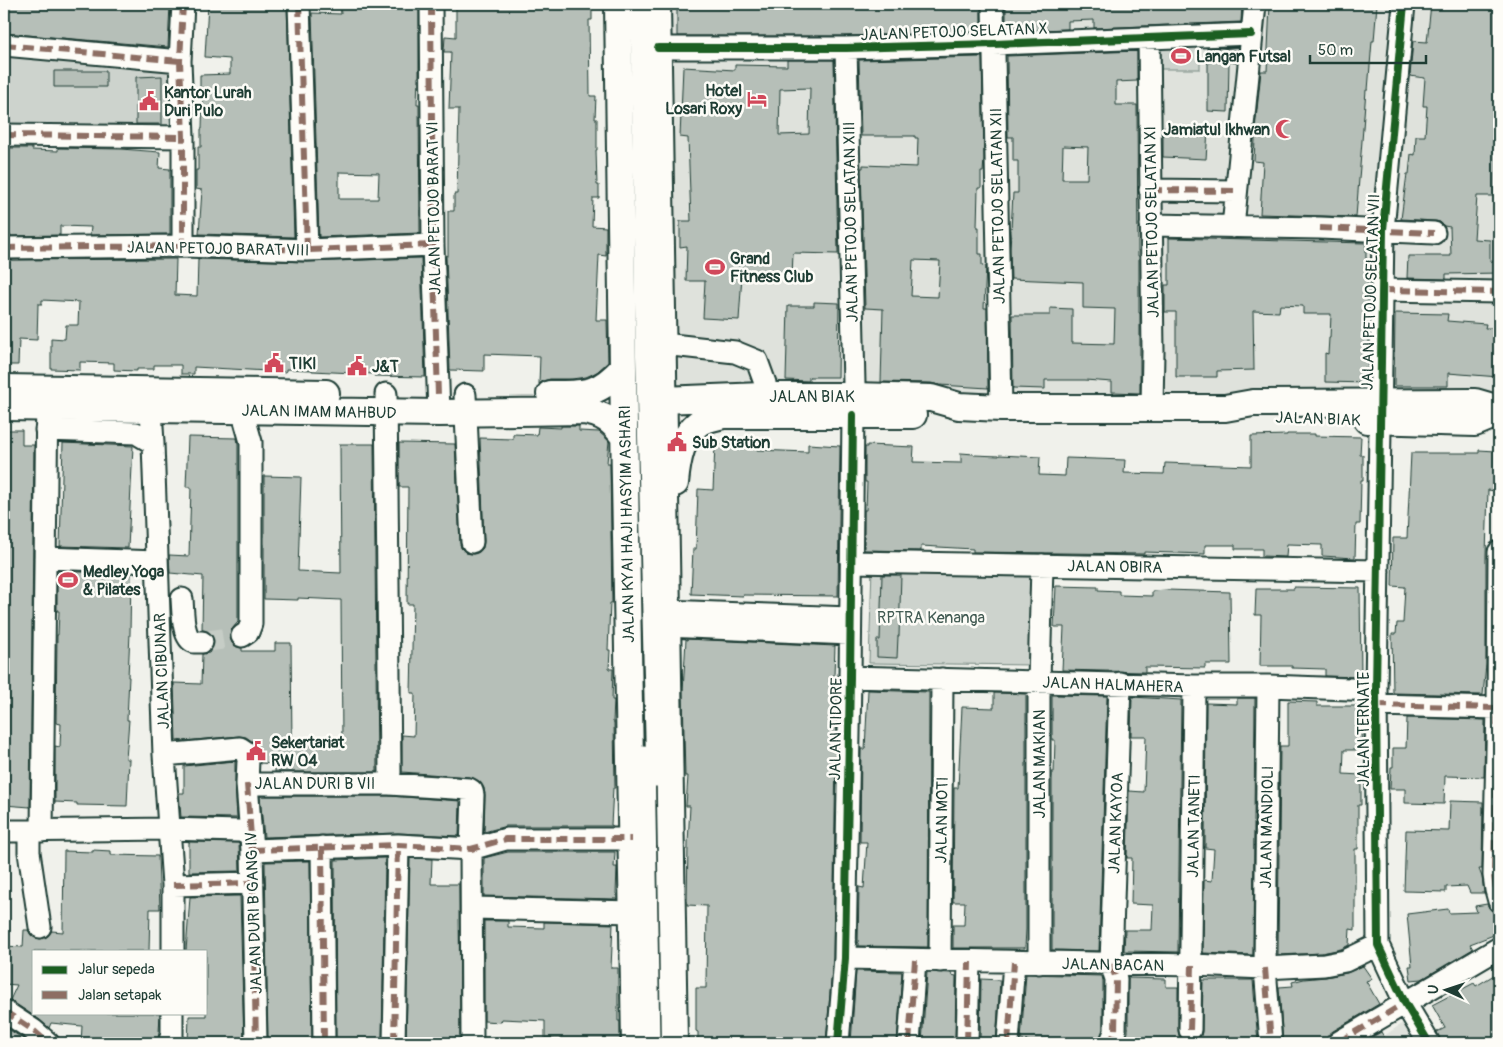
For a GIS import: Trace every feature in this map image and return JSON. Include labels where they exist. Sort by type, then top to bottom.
[{"type":"main road","name":"JALAN KYAI HAJI HASYIM ASHARI","points":[[618,4],[635,1043]]},
{"type":"main road","points":[[657,4],[674,1043]]},
{"type":"main road","name":"JALAN IMAM MAHBUD","points":[[465,404],[592,392],[601,387],[623,368]]},
{"type":"main road","name":"JALAN IMAM MAHBUD","points":[[4,388],[46,409]]},
{"type":"main road","name":"JALAN BIAK","points":[[663,407],[762,396],[932,414],[960,406],[1001,408],[1225,408],[1252,403],[1381,411],[1475,402],[1499,411]]},
{"type":"main road","name":"JALAN IMAM MAHBUD","points":[[150,400],[242,410],[386,403]]},
{"type":"main road","name":"JALAN IMAM MAHBUD","points":[[4,407],[46,409],[150,400],[465,404],[595,413],[617,427],[624,437]]},
{"type":"main road","name":"JALAN BIAK","points":[[663,407],[723,415],[853,405]]},
{"type":"main road","points":[[666,552],[679,458],[686,436],[700,422],[723,415]]},
{"type":"street","points":[[182,4],[180,61],[183,137],[183,246]]},
{"type":"street","points":[[299,4],[307,250]]},
{"type":"street","name":"JALAN PETOJO BARAT VI","points":[[431,4],[433,245],[438,404]]},
{"type":"street","points":[[630,4],[634,361],[640,502],[649,1043]]},
{"type":"street","points":[[642,4],[646,334],[662,1043]]},
{"type":"street","name":"JALAN PETOJO SELATAN XII","points":[[993,4],[1001,408]]},
{"type":"street","points":[[1233,227],[1255,4]]},
{"type":"street","name":"JALAN PETOJO SELATAN VII","points":[[1381,411],[1382,230],[1404,4]]},
{"type":"street","name":"JALAN PETOJO SELATAN X","points":[[658,48],[846,48],[1251,34]]},
{"type":"street","name":"JALAN PETOJO SELATAN XI","points":[[1149,38],[1152,407]]},
{"type":"street","points":[[4,45],[180,61]]},
{"type":"street","name":"JALAN PETOJO SELATAN XIII","points":[[846,48],[853,405]]},
{"type":"street","points":[[4,135],[183,137]]},
{"type":"street","points":[[1150,190],[1236,191]]},
{"type":"street","points":[[1151,225],[1382,230],[1434,233]]},
{"type":"street","name":"JALAN PETOJO BARAT VIII","points":[[4,248],[183,246],[307,250],[433,245]]},
{"type":"street","points":[[1382,290],[1499,292]]},
{"type":"street","points":[[663,344],[736,352],[757,361],[765,383],[762,396]]},
{"type":"street","name":"JALAN CIBUNAR","points":[[150,400],[164,754],[173,885],[172,950]]},
{"type":"street","points":[[386,403],[390,772]]},
{"type":"street","points":[[465,404],[472,542]]},
{"type":"street","name":"JALAN TIDORE","points":[[838,1043],[845,958],[853,405]]},
{"type":"street","points":[[40,927],[29,852],[36,831],[45,558],[46,409],[136,433],[153,443]]},
{"type":"street","points":[[242,410],[251,442],[251,624],[248,632],[242,636]]},
{"type":"street","name":"JALAN TERNATE","points":[[1381,411],[1376,697],[1378,945],[1405,1003],[1428,1043]]},
{"type":"street","points":[[1499,552],[1499,679],[1494,882],[1499,901]]},
{"type":"street","points":[[45,558],[157,562]]},
{"type":"street","name":"JALAN OBIRA","points":[[851,562],[1378,571]]},
{"type":"street","name":"JALAN MAKIAN","points":[[1039,963],[1039,681],[1042,565]]},
{"type":"street","points":[[182,599],[184,627],[189,639],[193,642],[202,642]]},
{"type":"street","points":[[666,619],[850,626]]},
{"type":"street","name":"JALAN HALMAHERA","points":[[850,677],[1194,686],[1268,686],[1498,708]]},
{"type":"street","name":"JALAN MOTI","points":[[940,961],[942,679]]},
{"type":"street","name":"JALAN KAYOA","points":[[1112,1043],[1116,1032],[1116,979],[1111,964],[1120,683]]},
{"type":"street","name":"JALAN TANETI","points":[[1190,1030],[1194,686]]},
{"type":"street","name":"JALAN MANDIOLI","points":[[1268,686],[1265,968],[1270,1043]]},
{"type":"street","name":"JALAN DURI B VII","points":[[164,754],[240,748],[246,752],[248,760],[247,784],[389,784],[469,790],[472,791],[473,795],[471,849]]},
{"type":"street","name":"JALAN DURI B GANG IV","points":[[247,784],[252,850],[256,1043]]},
{"type":"street","points":[[4,831],[169,829],[238,831]]},
{"type":"street","points":[[252,850],[398,845],[471,849],[506,839],[632,838]]},
{"type":"street","points":[[394,1043],[398,845]]},
{"type":"street","points":[[322,847],[324,1043]]},
{"type":"street","points":[[471,849],[472,1043]]},
{"type":"street","points":[[173,885],[253,883]]},
{"type":"street","points":[[472,908],[632,912]]},
{"type":"street","name":"JALAN BACAN","points":[[845,958],[1265,968],[1324,965],[1345,961],[1378,945]]},
{"type":"street","points":[[1339,1042],[1499,948]]},
{"type":"street","points":[[910,1043],[915,960]]},
{"type":"street","points":[[967,1043],[969,962]]},
{"type":"street","points":[[1008,1043],[1014,962]]},
{"type":"street","points":[[4,1011],[33,1030],[48,1043]]},
{"type":"street","points":[[169,1043],[172,1035],[172,1014]]},
{"type":"shaded area","points":[[667,4],[1499,4],[1499,395],[669,392]]},
{"type":"shaded area","points":[[1410,1018],[1426,1043],[1374,1043]]},
{"type":"green space","name":"Langan Futsal","points":[[1161,43],[1200,43],[1200,69],[1161,69]]},
{"type":"green space","points":[[4,45],[180,61],[183,137],[4,134]]},
{"type":"green space","name":"RPTRA Kenanga","points":[[872,567],[1033,573],[1033,665],[869,663]]},
{"type":"building","points":[[4,4],[36,6],[36,4],[81,4],[81,7],[107,9],[107,4],[170,4],[168,47],[4,33]]},
{"type":"building","points":[[208,4],[274,6],[275,4],[287,4],[294,237],[199,234],[202,190],[196,189],[196,170],[198,170],[198,147],[201,147],[202,129],[203,93],[200,93],[200,75],[230,74],[230,59],[205,57]]},
{"type":"building","points":[[340,4],[419,4],[417,104],[419,104],[420,233],[319,237],[312,13],[341,14]],"holes":[[[339,172],[379,173],[378,199],[339,199]]]},
{"type":"building","points":[[456,4],[592,4],[592,20],[589,20],[590,96],[596,96],[595,119],[597,119],[596,150],[599,198],[593,198],[592,226],[606,227],[606,256],[599,255],[596,320],[607,320],[608,362],[597,372],[586,377],[550,379],[539,384],[540,356],[484,354],[484,371],[450,370],[446,255],[448,256],[448,211],[454,211],[454,194],[457,194],[459,109],[449,109],[451,52],[444,52],[445,36],[456,37]]},
{"type":"building","points":[[677,4],[750,7],[750,4],[834,4],[834,6],[981,4],[981,32],[846,36],[677,36]]},
{"type":"building","points":[[1006,4],[1242,4],[1241,22],[1094,28],[1094,20],[1068,21],[1068,29],[1006,31]]},
{"type":"building","points":[[1270,4],[1377,4],[1368,90],[1366,90],[1356,217],[1260,214],[1263,162],[1254,161],[1254,139],[1261,71],[1267,71]]},
{"type":"building","points":[[1431,4],[1499,4],[1499,196],[1477,196],[1474,239],[1490,240],[1490,261],[1499,262],[1499,273],[1446,274],[1446,279],[1407,278],[1408,256],[1451,256],[1450,227],[1435,221],[1401,219],[1411,154],[1415,155],[1416,136],[1425,136],[1427,106],[1423,106],[1425,78],[1410,76],[1413,41],[1427,42]]},
{"type":"building","points":[[1207,48],[1238,50],[1237,63],[1229,62],[1228,112],[1208,111]]},
{"type":"building","points":[[1137,51],[1137,81],[1116,82],[1116,105],[1137,105],[1140,393],[1112,392],[1112,382],[1085,380],[1045,380],[1045,389],[1013,388],[1012,315],[1050,315],[1050,308],[1072,309],[1072,343],[1114,344],[1115,309],[1083,308],[1083,282],[1011,279],[1010,249],[1013,193],[1018,193],[1018,161],[1013,161],[1013,137],[1008,137],[1007,56]],"holes":[[[1063,146],[1088,147],[1087,179],[1062,179]]]},
{"type":"building","points":[[982,57],[984,159],[983,172],[981,172],[981,188],[978,188],[977,227],[979,227],[979,254],[982,254],[982,265],[986,266],[984,308],[987,308],[988,388],[931,383],[881,382],[883,309],[865,308],[861,168],[863,168],[863,165],[917,167],[918,138],[915,138],[915,136],[861,136],[859,60]],"holes":[[[913,260],[940,261],[938,297],[911,296]]]},
{"type":"building","points":[[787,60],[834,60],[838,254],[793,253],[792,277],[742,275],[739,320],[703,318],[705,281],[686,281],[687,246],[680,247],[680,221],[691,221],[688,138],[680,137],[683,67],[735,70],[735,65],[787,66]],"holes":[[[810,88],[809,134],[779,135],[780,89]]]},
{"type":"building","points":[[54,71],[106,71],[106,87],[54,87]]},
{"type":"building","name":"Kantor Lurah Duri Pulo","points":[[162,76],[162,124],[136,124],[136,77]]},
{"type":"building","points":[[1163,127],[1208,130],[1206,159],[1163,157]]},
{"type":"building","points":[[4,148],[32,148],[32,150],[58,151],[58,148],[121,149],[160,152],[159,168],[170,169],[170,234],[90,235],[91,227],[60,226],[60,235],[4,236]]},
{"type":"building","points":[[1169,238],[1366,243],[1369,318],[1368,383],[1325,382],[1325,353],[1328,354],[1331,314],[1303,314],[1303,306],[1280,305],[1279,312],[1253,311],[1254,370],[1217,371],[1217,377],[1176,377],[1176,312],[1165,312],[1165,285],[1169,285]]},
{"type":"building","points":[[421,258],[425,377],[374,376],[374,374],[312,370],[286,369],[286,372],[194,367],[194,374],[181,374],[181,365],[154,365],[154,369],[137,369],[137,371],[114,370],[114,363],[80,362],[80,370],[51,369],[51,338],[65,339],[66,325],[78,325],[79,302],[42,300],[42,304],[38,304],[37,340],[19,339],[18,365],[5,365],[7,305],[4,305],[5,260],[176,259],[175,295],[197,296],[198,259],[307,262]]},
{"type":"building","points":[[814,302],[839,303],[838,377],[809,377],[809,381],[786,380],[788,306],[814,306]]},
{"type":"building","points":[[1395,313],[1448,314],[1447,321],[1486,324],[1485,328],[1499,328],[1499,377],[1448,373],[1448,386],[1394,386]]},
{"type":"building","points":[[561,426],[579,426],[579,431],[599,432],[609,441],[607,463],[610,463],[612,603],[610,603],[608,650],[610,650],[609,669],[613,669],[612,700],[614,700],[615,788],[613,788],[611,825],[613,826],[506,826],[484,832],[485,795],[484,788],[479,781],[470,777],[402,772],[402,735],[414,736],[415,693],[411,693],[413,604],[407,604],[408,487],[399,487],[399,443],[455,444],[460,543],[461,548],[466,553],[473,554],[483,548],[484,541],[480,438],[513,439],[513,434],[537,435],[538,427],[561,428]]},
{"type":"building","points":[[4,430],[22,430],[22,445],[34,445],[30,807],[4,805]]},
{"type":"building","points":[[1287,434],[1361,437],[1360,455],[1363,455],[1363,480],[1361,480],[1360,524],[1356,524],[1355,558],[1322,556],[1322,545],[1287,544],[1286,557],[1262,556],[1262,549],[1235,549],[1235,545],[1205,545],[1205,554],[973,552],[973,549],[921,546],[921,551],[864,550],[864,510],[866,510],[867,482],[865,482],[865,447],[867,445],[914,447],[913,462],[961,463],[961,453],[1040,457],[1039,475],[1065,476],[1066,458],[1125,460],[1124,473],[1164,474],[1165,463],[1251,466],[1251,436]]},
{"type":"building","points":[[188,437],[237,438],[238,622],[231,630],[230,637],[232,643],[236,647],[242,648],[242,651],[275,651],[275,643],[291,643],[292,745],[342,745],[341,600],[264,599],[264,476],[301,477],[298,571],[341,573],[340,444],[374,444],[377,772],[275,772],[275,764],[260,763],[258,748],[246,737],[176,740],[174,683],[201,684],[202,654],[209,653],[213,648],[214,642],[213,635],[208,631],[202,630],[203,576],[170,573],[169,555],[189,556],[191,487],[186,487]]},
{"type":"building","points":[[63,443],[133,446],[128,548],[60,546]]},
{"type":"building","points":[[808,444],[840,446],[838,596],[691,594],[693,549],[696,549],[698,489],[713,490],[715,445],[757,447],[757,450],[808,452]]},
{"type":"building","points":[[1479,450],[1496,451],[1495,491],[1488,490],[1486,664],[1483,695],[1393,693],[1392,634],[1396,634],[1397,623],[1403,623],[1405,587],[1392,586],[1393,538],[1407,538],[1411,453],[1479,453]]},
{"type":"building","points":[[57,571],[131,574],[127,720],[129,720],[126,759],[129,759],[127,806],[77,805],[77,803],[55,802],[55,746],[60,747],[61,724],[56,723],[59,611],[57,611]]},
{"type":"building","points":[[882,575],[901,575],[897,658],[877,657],[877,640],[880,640]]},
{"type":"building","points":[[1056,586],[1098,587],[1098,590],[1119,591],[1119,595],[1152,596],[1152,591],[1167,590],[1230,592],[1231,664],[1205,664],[1205,668],[1145,667],[1145,672],[1062,670],[1064,627],[1054,627]]},
{"type":"building","points":[[1294,587],[1360,588],[1361,677],[1325,676],[1325,669],[1260,666],[1261,615],[1255,615],[1256,589],[1294,589]]},
{"type":"building","points":[[686,639],[835,646],[834,676],[837,676],[833,957],[826,1043],[786,1041],[786,1043],[698,1043],[698,1032],[696,1031],[696,988],[706,988],[707,906],[687,905],[690,806],[686,806],[688,776],[685,776],[683,692]]},
{"type":"building","points":[[868,690],[929,692],[928,947],[858,946],[859,887],[864,888],[867,842],[860,842],[861,749],[865,749]]},
{"type":"building","points":[[994,693],[1026,694],[1025,948],[953,948],[953,925],[964,925],[965,902],[953,902],[954,788],[958,788],[962,707],[994,708]]},
{"type":"building","points":[[1052,695],[1107,696],[1099,951],[1052,950],[1052,772],[1054,772],[1055,740],[1052,740]]},
{"type":"building","points":[[1132,697],[1181,700],[1178,952],[1124,951],[1125,930],[1152,930],[1153,905],[1131,904],[1132,858],[1127,858],[1129,791],[1144,792],[1146,736],[1131,736]]},
{"type":"building","points":[[1237,698],[1255,698],[1253,955],[1203,953],[1204,880],[1212,881],[1214,849],[1205,848],[1206,703],[1237,704]]},
{"type":"building","points":[[1288,701],[1317,702],[1317,706],[1360,706],[1360,733],[1363,733],[1362,750],[1344,750],[1343,774],[1361,775],[1361,805],[1358,805],[1358,849],[1355,849],[1355,930],[1350,929],[1349,945],[1341,949],[1322,953],[1278,955],[1280,746],[1288,746]]},
{"type":"building","points":[[1407,718],[1485,720],[1484,777],[1445,776],[1444,804],[1405,803],[1405,789],[1390,789],[1393,748],[1406,748]]},
{"type":"building","points":[[235,761],[237,818],[181,817],[179,793],[184,793],[184,766]]},
{"type":"building","points":[[260,796],[389,796],[460,801],[459,836],[398,833],[264,837]]},
{"type":"building","points":[[1450,801],[1483,802],[1482,869],[1479,869],[1484,893],[1470,893],[1467,886],[1446,887],[1446,892],[1404,891],[1406,830],[1449,831]]},
{"type":"building","points":[[189,842],[239,843],[240,871],[189,872]]},
{"type":"building","points":[[93,850],[111,851],[111,855],[158,856],[160,909],[150,909],[149,950],[32,950],[32,1014],[160,1014],[157,1043],[81,1043],[82,1026],[51,1023],[49,1028],[10,1000],[17,985],[4,984],[4,946],[23,947],[24,930],[28,930],[35,938],[41,939],[48,936],[52,931],[63,932],[64,851],[93,852]]},
{"type":"building","points":[[508,852],[615,852],[614,867],[617,867],[617,899],[484,896],[484,858]]},
{"type":"building","points":[[385,858],[382,1043],[336,1043],[335,860]]},
{"type":"building","points":[[410,858],[432,859],[431,884],[459,884],[460,1043],[406,1043]]},
{"type":"building","points":[[310,861],[312,1043],[268,1043],[265,862]]},
{"type":"building","points":[[240,896],[244,1043],[188,1043],[189,1016],[206,1016],[208,1014],[208,950],[186,950],[190,897]]},
{"type":"building","points":[[1487,904],[1495,913],[1499,925],[1499,933],[1470,944],[1473,949],[1422,979],[1411,980],[1409,966],[1412,966],[1407,914],[1448,909],[1449,913],[1477,912],[1475,906]]},
{"type":"building","points":[[484,921],[508,921],[508,927],[544,928],[544,922],[613,924],[611,968],[618,968],[620,1043],[560,1043],[560,1038],[545,1038],[545,1021],[502,1019],[501,1022],[484,1021]]},
{"type":"building","points":[[1363,966],[1372,979],[1366,981],[1379,1004],[1333,1031],[1328,1035],[1327,1040],[1318,1043],[1283,1043],[1279,987],[1293,986],[1292,982],[1304,979],[1347,973]]},
{"type":"building","points":[[856,971],[902,972],[897,1043],[851,1043]]},
{"type":"building","points":[[927,972],[952,973],[952,975],[956,976],[955,1042],[922,1043]]},
{"type":"building","points":[[1499,972],[1499,1043],[1441,1043],[1437,1032],[1445,1028],[1432,1005],[1474,983],[1476,986]]},
{"type":"building","points":[[1026,974],[1102,976],[1103,1029],[1100,1043],[1029,1043],[1029,1041],[1021,1040]]},
{"type":"building","points":[[1128,978],[1166,979],[1166,987],[1178,987],[1179,1036],[1189,1042],[1197,1041],[1201,1036],[1203,980],[1253,980],[1258,1043],[1124,1043],[1128,1032]]},
{"type":"building","points":[[981,979],[1000,980],[996,1043],[980,1043]]},
{"type":"building","points":[[5,1027],[27,1041],[26,1043],[4,1043]]},
{"type":"building","points":[[1381,1032],[1388,1043],[1362,1043]]},
{"type":"tunnel","points":[[202,642],[242,636]]},
{"type":"marked path","points":[[183,4],[180,61],[183,137],[183,246]]},
{"type":"marked path","points":[[299,4],[307,250]]},
{"type":"marked path","points":[[431,4],[433,245],[438,395]]},
{"type":"marked path","points":[[4,45],[180,61]]},
{"type":"marked path","points":[[4,135],[183,137]]},
{"type":"marked path","points":[[1150,190],[1236,191]]},
{"type":"marked path","points":[[1320,228],[1434,233]]},
{"type":"marked path","points":[[4,248],[183,246],[307,250],[433,245]]},
{"type":"marked path","points":[[1382,290],[1499,292]]},
{"type":"marked path","points":[[1499,552],[1494,875],[1499,901]]},
{"type":"marked path","points":[[1376,705],[1498,708]]},
{"type":"marked path","points":[[247,784],[252,850],[256,1043]]},
{"type":"marked path","points":[[252,850],[398,845],[471,849],[506,839],[632,839]]},
{"type":"marked path","points":[[394,1043],[398,845]]},
{"type":"marked path","points":[[322,847],[324,1043]]},
{"type":"marked path","points":[[173,885],[253,883]]},
{"type":"marked path","points":[[909,1043],[915,960]]},
{"type":"marked path","points":[[967,1043],[969,962]]},
{"type":"marked path","points":[[1008,1043],[1014,962]]},
{"type":"marked path","points":[[1111,964],[1116,979],[1115,1032],[1112,1043]]},
{"type":"marked path","points":[[1190,1030],[1192,965]]},
{"type":"marked path","points":[[1265,968],[1271,1043]]},
{"type":"marked path","points":[[1339,1042],[1405,1003]]},
{"type":"marked path","points":[[4,1011],[33,1030],[48,1043]]},
{"type":"cycle path","points":[[1404,4],[1383,230],[1376,690],[1378,945],[1405,1003],[1429,1043]]},
{"type":"cycle path","points":[[658,48],[846,48],[1251,34]]},
{"type":"cycle path","points":[[838,1043],[845,958],[853,415]]},
{"type":"place","name":"Langan Futsal","points":[[1181,56]]},
{"type":"place","name":"Hotel Losari Roxy","points":[[757,99]]},
{"type":"place","name":"Kantor Lurah Duri Pulo","points":[[149,101]]},
{"type":"place","name":"Jamiatul Ikhwan","points":[[1285,129]]},
{"type":"place","name":"Grand Fitness Club","points":[[715,267]]},
{"type":"place","name":"TIKI","points":[[274,363]]},
{"type":"place","name":"J&T","points":[[357,366]]},
{"type":"place","name":"Sub Station","points":[[677,442]]},
{"type":"place","name":"Medley Yoga & Pilates","points":[[68,580]]},
{"type":"place","name":"Sekertariat RW 04","points":[[256,751]]}]
